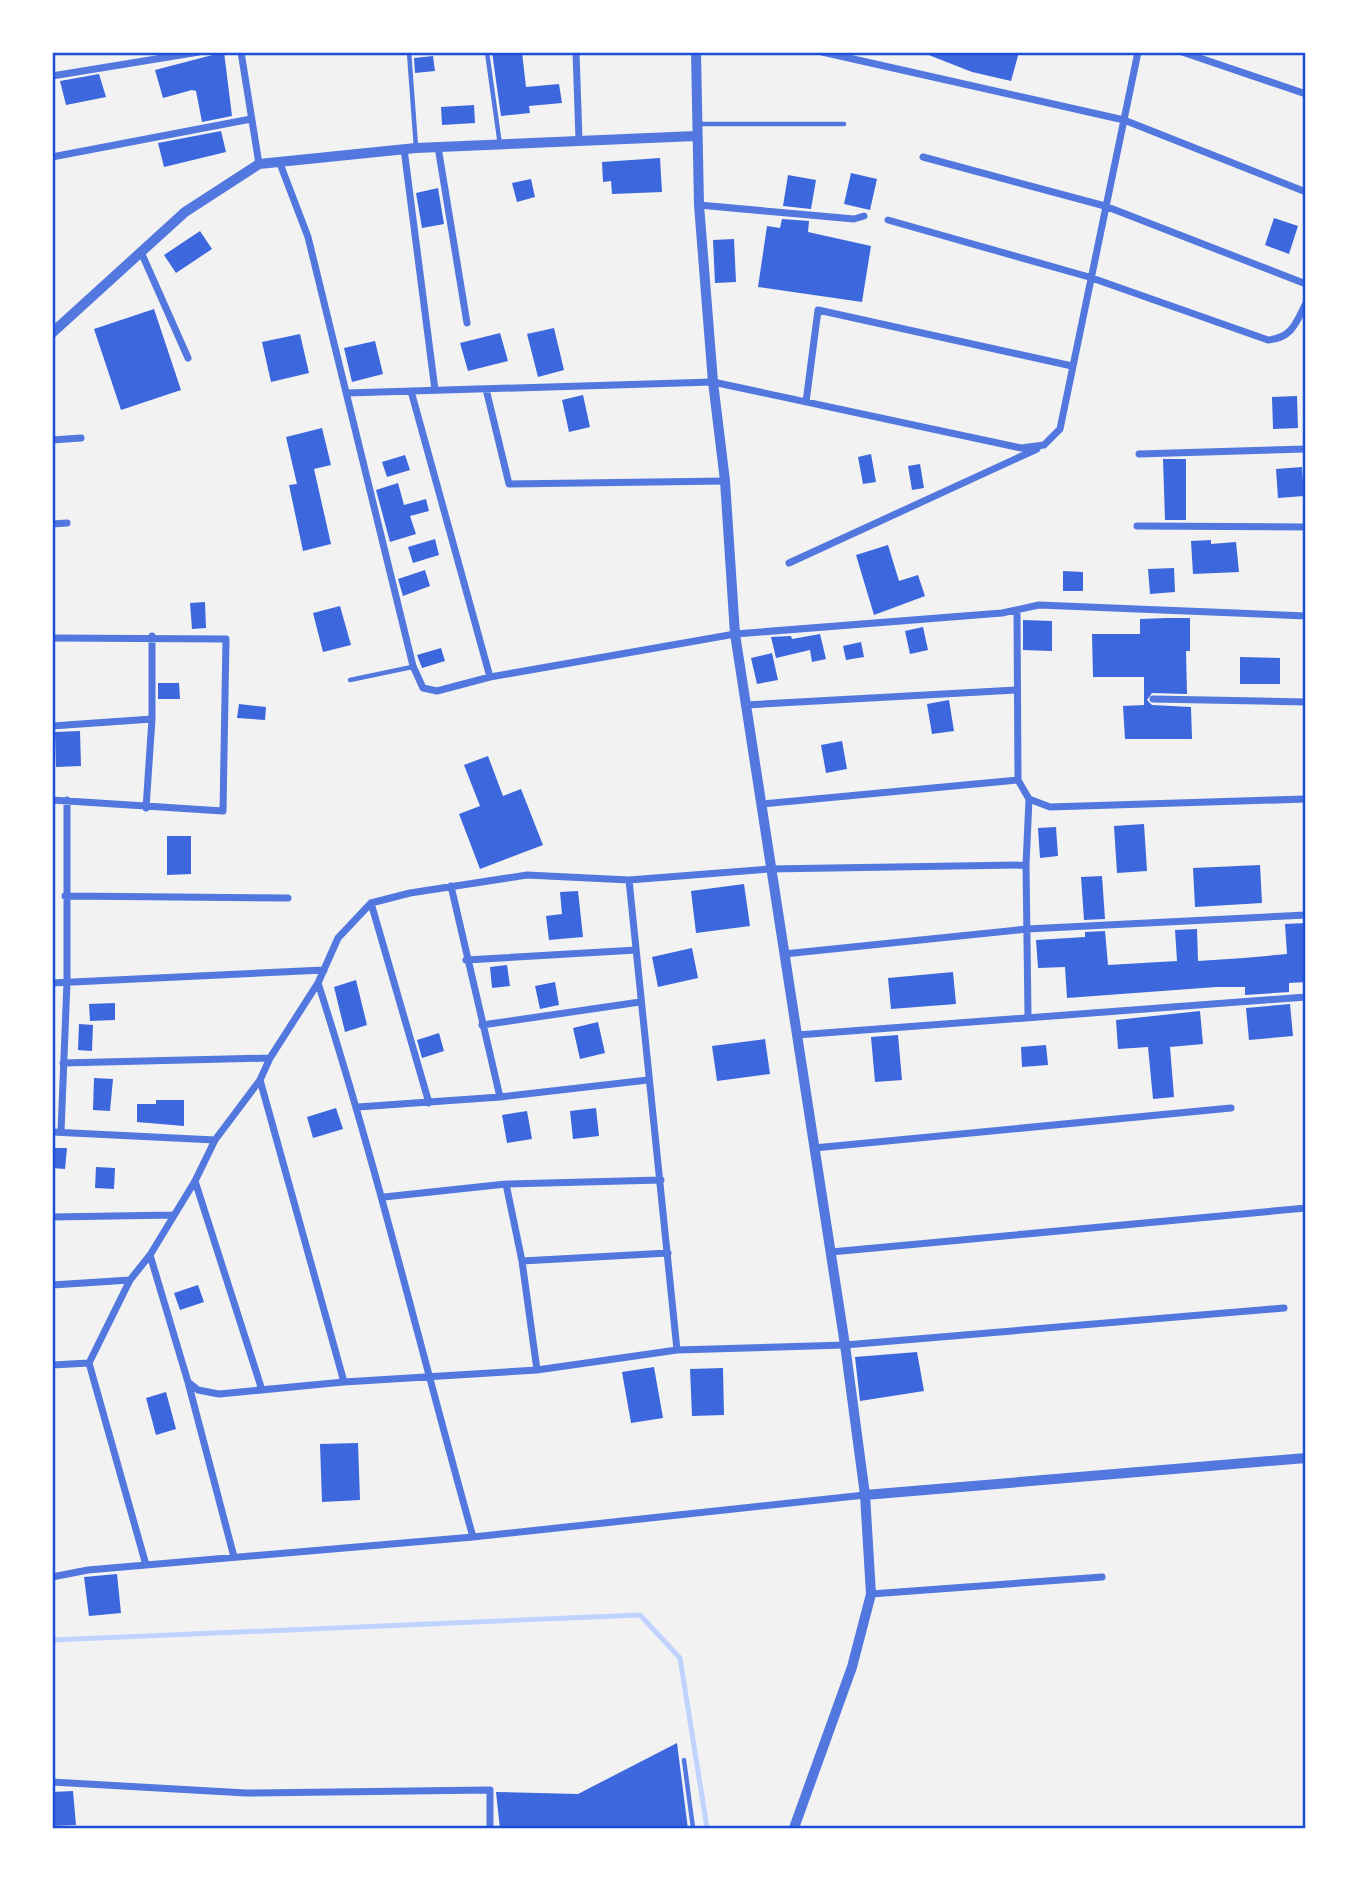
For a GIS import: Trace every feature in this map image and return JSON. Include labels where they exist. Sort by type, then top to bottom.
[{"type":"street","points":[[52,76],[199,52]]},
{"type":"street","points":[[241,52],[259,164]]},
{"type":"street","points":[[576,52],[579,140]]},
{"type":"street","points":[[696,52],[699,205],[713,382],[725,481],[735,634],[769,869],[845,1345],[865,1495],[871,1594],[852,1667],[794,1829]]},
{"type":"street","points":[[822,52],[1124,120],[1306,192]]},
{"type":"street","points":[[789,563],[1044,445],[1060,429],[1089,277],[1138,52]]},
{"type":"street","points":[[1182,52],[1306,94]]},
{"type":"street","points":[[52,157],[251,119]]},
{"type":"street","points":[[52,334],[185,212],[259,164],[438,147],[696,136]]},
{"type":"street","points":[[438,147],[467,323]]},
{"type":"street","points":[[410,149],[435,390]]},
{"type":"street","points":[[923,157],[1105,206],[1306,284]]},
{"type":"street","points":[[279,161],[308,237],[413,666],[423,688],[437,691],[490,677],[735,634],[1017,611],[1039,605],[1306,616]]},
{"type":"street","points":[[699,205],[854,219],[864,216]]},
{"type":"street","points":[[888,220],[1089,277],[1268,340],[1277,339],[1292,331],[1306,303]]},
{"type":"street","points":[[141,252],[188,358]]},
{"type":"street","points":[[806,402],[818,310],[1072,366]]},
{"type":"street","points":[[347,393],[713,382],[1021,448],[1044,445]]},
{"type":"street","points":[[486,389],[509,484],[725,481]]},
{"type":"street","points":[[411,391],[490,677]]},
{"type":"street","points":[[52,440],[81,438]]},
{"type":"street","points":[[1139,454],[1306,449]]},
{"type":"street","points":[[52,524],[67,523]]},
{"type":"street","points":[[1137,526],[1306,527]]},
{"type":"street","points":[[1017,611],[1018,780],[1029,799],[1026,865],[1028,1015]]},
{"type":"street","points":[[52,638],[152,636],[226,639],[223,811],[52,800]]},
{"type":"street","points":[[146,808],[152,719],[152,636]]},
{"type":"street","points":[[746,705],[1016,690]]},
{"type":"street","points":[[1153,699],[1306,702]]},
{"type":"street","points":[[52,726],[152,719]]},
{"type":"street","points":[[761,804],[1018,780]]},
{"type":"street","points":[[1029,799],[1050,807],[1306,799]]},
{"type":"street","points":[[66,800],[67,982],[57,1132],[215,1140]]},
{"type":"street","points":[[146,1565],[89,1363],[130,1280],[150,1255],[195,1181],[215,1140],[260,1080],[270,1058],[318,984],[338,938],[371,902],[451,886],[527,875],[629,880],[769,869],[1026,865]]},
{"type":"street","points":[[629,880],[648,1080],[662,1180],[677,1350]]},
{"type":"street","points":[[451,886],[466,960],[500,1097]]},
{"type":"street","points":[[65,896],[288,898]]},
{"type":"street","points":[[371,902],[429,1103]]},
{"type":"street","points":[[784,954],[1027,929],[1306,915]]},
{"type":"street","points":[[466,960],[636,950]]},
{"type":"street","points":[[52,983],[324,970]]},
{"type":"street","points":[[318,984],[384,1197],[428,1377],[473,1537]]},
{"type":"street","points":[[797,1035],[1028,1015],[1306,997]]},
{"type":"street","points":[[482,1025],[640,1002]]},
{"type":"street","points":[[63,1063],[270,1058]]},
{"type":"street","points":[[260,1080],[344,1382]]},
{"type":"street","points":[[358,1107],[500,1097],[648,1080]]},
{"type":"street","points":[[814,1148],[1231,1108]]},
{"type":"street","points":[[384,1197],[506,1184],[662,1180]]},
{"type":"street","points":[[195,1181],[262,1390]]},
{"type":"street","points":[[506,1184],[522,1261],[537,1370]]},
{"type":"street","points":[[831,1252],[1306,1208]]},
{"type":"street","points":[[52,1217],[174,1215]]},
{"type":"street","points":[[522,1261],[668,1253]]},
{"type":"street","points":[[150,1255],[188,1382],[234,1557]]},
{"type":"street","points":[[52,1285],[130,1280]]},
{"type":"street","points":[[188,1382],[198,1390],[219,1394],[344,1382],[537,1370],[677,1350],[845,1345],[1284,1308]]},
{"type":"street","points":[[52,1364],[89,1363]]},
{"type":"street","points":[[52,1577],[88,1570],[473,1537],[865,1495],[1306,1458]]},
{"type":"street","points":[[871,1594],[1102,1577]]},
{"type":"street","points":[[52,1782],[246,1793],[490,1790],[490,1829]]},
{"type":"lane","points":[[409,52],[410,149]]},
{"type":"lane","points":[[486,52],[500,146]]},
{"type":"lane","points":[[696,124],[844,124]]},
{"type":"lane","points":[[350,680],[413,666]]},
{"type":"lane","points":[[684,1760],[693,1829]]},
{"type":"building","points":[[224,52],[232,116],[202,122],[196,91],[163,98],[155,70]]},
{"type":"building","points":[[492,52],[522,52],[526,87],[559,84],[562,103],[529,106],[530,113],[501,116]]},
{"type":"building","points":[[921,52],[1019,52],[1011,81],[972,72]]},
{"type":"building","points":[[433,56],[435,71],[415,73],[414,58]]},
{"type":"building","points":[[99,74],[106,97],[66,105],[60,81]]},
{"type":"building","points":[[474,105],[475,123],[442,125],[441,107]]},
{"type":"building","points":[[221,131],[226,152],[164,167],[158,143]]},
{"type":"building","points":[[660,158],[662,192],[612,194],[611,181],[603,182],[602,162]]},
{"type":"building","points":[[851,173],[877,179],[870,210],[844,204]]},
{"type":"building","points":[[788,175],[816,180],[811,209],[783,206]]},
{"type":"building","points":[[531,179],[535,197],[517,202],[512,183]]},
{"type":"building","points":[[438,188],[444,224],[422,228],[416,193]]},
{"type":"building","points":[[1274,218],[1298,226],[1289,254],[1265,245]]},
{"type":"building","points":[[782,219],[809,221],[808,232],[871,246],[862,302],[758,287],[767,226],[780,228]]},
{"type":"building","points":[[200,231],[212,249],[176,273],[164,255]]},
{"type":"building","points":[[734,239],[736,282],[715,283],[713,240]]},
{"type":"building","points":[[154,309],[181,390],[121,410],[94,329]]},
{"type":"building","points":[[554,328],[564,370],[538,377],[527,334]]},
{"type":"building","points":[[500,333],[508,361],[468,371],[460,343]]},
{"type":"building","points":[[300,334],[309,373],[271,382],[262,342]]},
{"type":"building","points":[[375,341],[383,374],[352,382],[344,348]]},
{"type":"building","points":[[583,395],[590,427],[569,432],[562,400]]},
{"type":"building","points":[[1297,396],[1298,428],[1273,429],[1272,397]]},
{"type":"building","points":[[322,428],[331,465],[314,469],[331,544],[303,551],[289,485],[297,484],[286,437]]},
{"type":"building","points":[[871,454],[876,482],[863,484],[858,457]]},
{"type":"building","points":[[405,455],[410,470],[387,477],[382,462]]},
{"type":"building","points":[[1163,459],[1186,459],[1186,520],[1165,520]]},
{"type":"building","points":[[920,464],[924,488],[912,490],[908,466]]},
{"type":"building","points":[[1302,467],[1304,496],[1278,498],[1276,469]]},
{"type":"building","points":[[398,483],[404,505],[426,499],[429,511],[410,516],[416,534],[390,542],[376,490]]},
{"type":"building","points":[[435,539],[439,555],[413,563],[408,547]]},
{"type":"building","points":[[1211,540],[1211,544],[1236,542],[1239,572],[1193,574],[1191,541]]},
{"type":"building","points":[[888,545],[899,581],[918,575],[925,596],[874,615],[856,555]]},
{"type":"building","points":[[1174,568],[1175,592],[1150,594],[1148,569]]},
{"type":"building","points":[[425,570],[430,586],[403,596],[398,579]]},
{"type":"building","points":[[1063,571],[1083,572],[1083,591],[1063,591]]},
{"type":"building","points":[[205,602],[206,628],[192,629],[190,603]]},
{"type":"building","points":[[340,606],[351,645],[323,652],[313,613]]},
{"type":"building","points":[[1190,618],[1190,651],[1186,651],[1187,694],[1152,693],[1147,700],[1152,705],[1191,707],[1192,739],[1125,739],[1123,706],[1144,705],[1144,677],[1093,677],[1092,634],[1140,634],[1140,619]]},
{"type":"building","points":[[1023,620],[1052,621],[1052,651],[1023,650]]},
{"type":"building","points":[[923,627],[928,650],[910,654],[905,631]]},
{"type":"building","points":[[820,634],[826,659],[812,662],[810,650],[776,658],[771,637],[791,636],[792,639]]},
{"type":"building","points":[[861,642],[864,657],[846,660],[843,646]]},
{"type":"building","points":[[441,648],[445,661],[422,668],[417,655]]},
{"type":"building","points":[[772,653],[778,680],[757,684],[751,658]]},
{"type":"building","points":[[1240,657],[1280,658],[1280,684],[1240,684]]},
{"type":"building","points":[[158,683],[179,683],[180,699],[158,699]]},
{"type":"building","points":[[949,700],[954,731],[932,734],[927,704]]},
{"type":"building","points":[[239,704],[266,707],[265,720],[237,718]]},
{"type":"building","points":[[80,731],[81,766],[56,767],[55,732]]},
{"type":"building","points":[[842,741],[847,769],[826,773],[821,745]]},
{"type":"building","points":[[488,756],[503,796],[521,789],[543,845],[480,869],[459,814],[480,806],[464,765]]},
{"type":"building","points":[[1144,824],[1147,871],[1117,873],[1114,826]]},
{"type":"building","points":[[1056,827],[1058,856],[1040,858],[1038,828]]},
{"type":"building","points":[[167,836],[191,836],[191,874],[167,875]]},
{"type":"building","points":[[1260,865],[1262,903],[1195,907],[1193,868]]},
{"type":"building","points":[[1102,876],[1105,919],[1084,920],[1081,877]]},
{"type":"building","points":[[744,884],[750,926],[696,933],[691,891]]},
{"type":"building","points":[[578,891],[583,937],[549,940],[546,916],[562,914],[560,892]]},
{"type":"building","points":[[1306,923],[1306,982],[1289,983],[1289,992],[1245,995],[1245,987],[1216,987],[1067,998],[1065,967],[1038,968],[1036,940],[1085,937],[1085,932],[1105,931],[1108,965],[1177,961],[1175,930],[1197,929],[1198,961],[1287,954],[1285,924]]},
{"type":"building","points":[[692,948],[698,978],[658,987],[652,957]]},
{"type":"building","points":[[507,965],[510,986],[492,988],[490,967]]},
{"type":"building","points":[[953,972],[956,1004],[891,1009],[888,978]]},
{"type":"building","points":[[356,980],[367,1025],[345,1032],[334,987]]},
{"type":"building","points":[[555,982],[559,1005],[540,1009],[535,986]]},
{"type":"building","points":[[115,1003],[115,1020],[90,1021],[89,1004]]},
{"type":"building","points":[[1290,1004],[1293,1036],[1249,1040],[1246,1008]]},
{"type":"building","points":[[1200,1011],[1203,1044],[1170,1047],[1174,1097],[1153,1099],[1148,1047],[1118,1049],[1116,1020]]},
{"type":"building","points":[[598,1022],[605,1053],[580,1059],[573,1028]]},
{"type":"building","points":[[79,1024],[93,1025],[92,1051],[78,1050]]},
{"type":"building","points":[[439,1033],[444,1051],[422,1058],[417,1040]]},
{"type":"building","points":[[898,1035],[902,1080],[875,1082],[871,1037]]},
{"type":"building","points":[[765,1039],[770,1074],[717,1081],[712,1046]]},
{"type":"building","points":[[1046,1045],[1048,1065],[1022,1067],[1021,1047]]},
{"type":"building","points":[[94,1078],[113,1079],[110,1111],[93,1110]]},
{"type":"building","points":[[156,1100],[184,1100],[184,1126],[137,1122],[137,1104],[156,1104]]},
{"type":"building","points":[[336,1108],[343,1129],[313,1138],[307,1117]]},
{"type":"building","points":[[596,1108],[599,1136],[573,1139],[570,1111]]},
{"type":"building","points":[[527,1111],[532,1139],[507,1143],[502,1115]]},
{"type":"building","points":[[53,1148],[67,1148],[65,1169],[52,1168]]},
{"type":"building","points":[[96,1167],[115,1168],[114,1189],[95,1188]]},
{"type":"building","points":[[198,1285],[204,1302],[180,1310],[174,1293]]},
{"type":"building","points":[[917,1352],[924,1391],[860,1401],[855,1357]]},
{"type":"building","points":[[654,1367],[663,1418],[631,1423],[622,1372]]},
{"type":"building","points":[[723,1368],[724,1415],[692,1416],[690,1369]]},
{"type":"building","points":[[166,1392],[176,1429],[156,1435],[146,1398]]},
{"type":"building","points":[[358,1443],[360,1500],[322,1502],[320,1444]]},
{"type":"building","points":[[117,1574],[121,1613],[89,1616],[84,1577]]},
{"type":"building","points":[[677,1743],[688,1829],[500,1829],[496,1792],[578,1794]]},
{"type":"building","points":[[73,1791],[76,1825],[52,1826],[52,1792]]},
{"type":"waterway","points":[[52,1640],[640,1615],[680,1658],[707,1828]]}]
